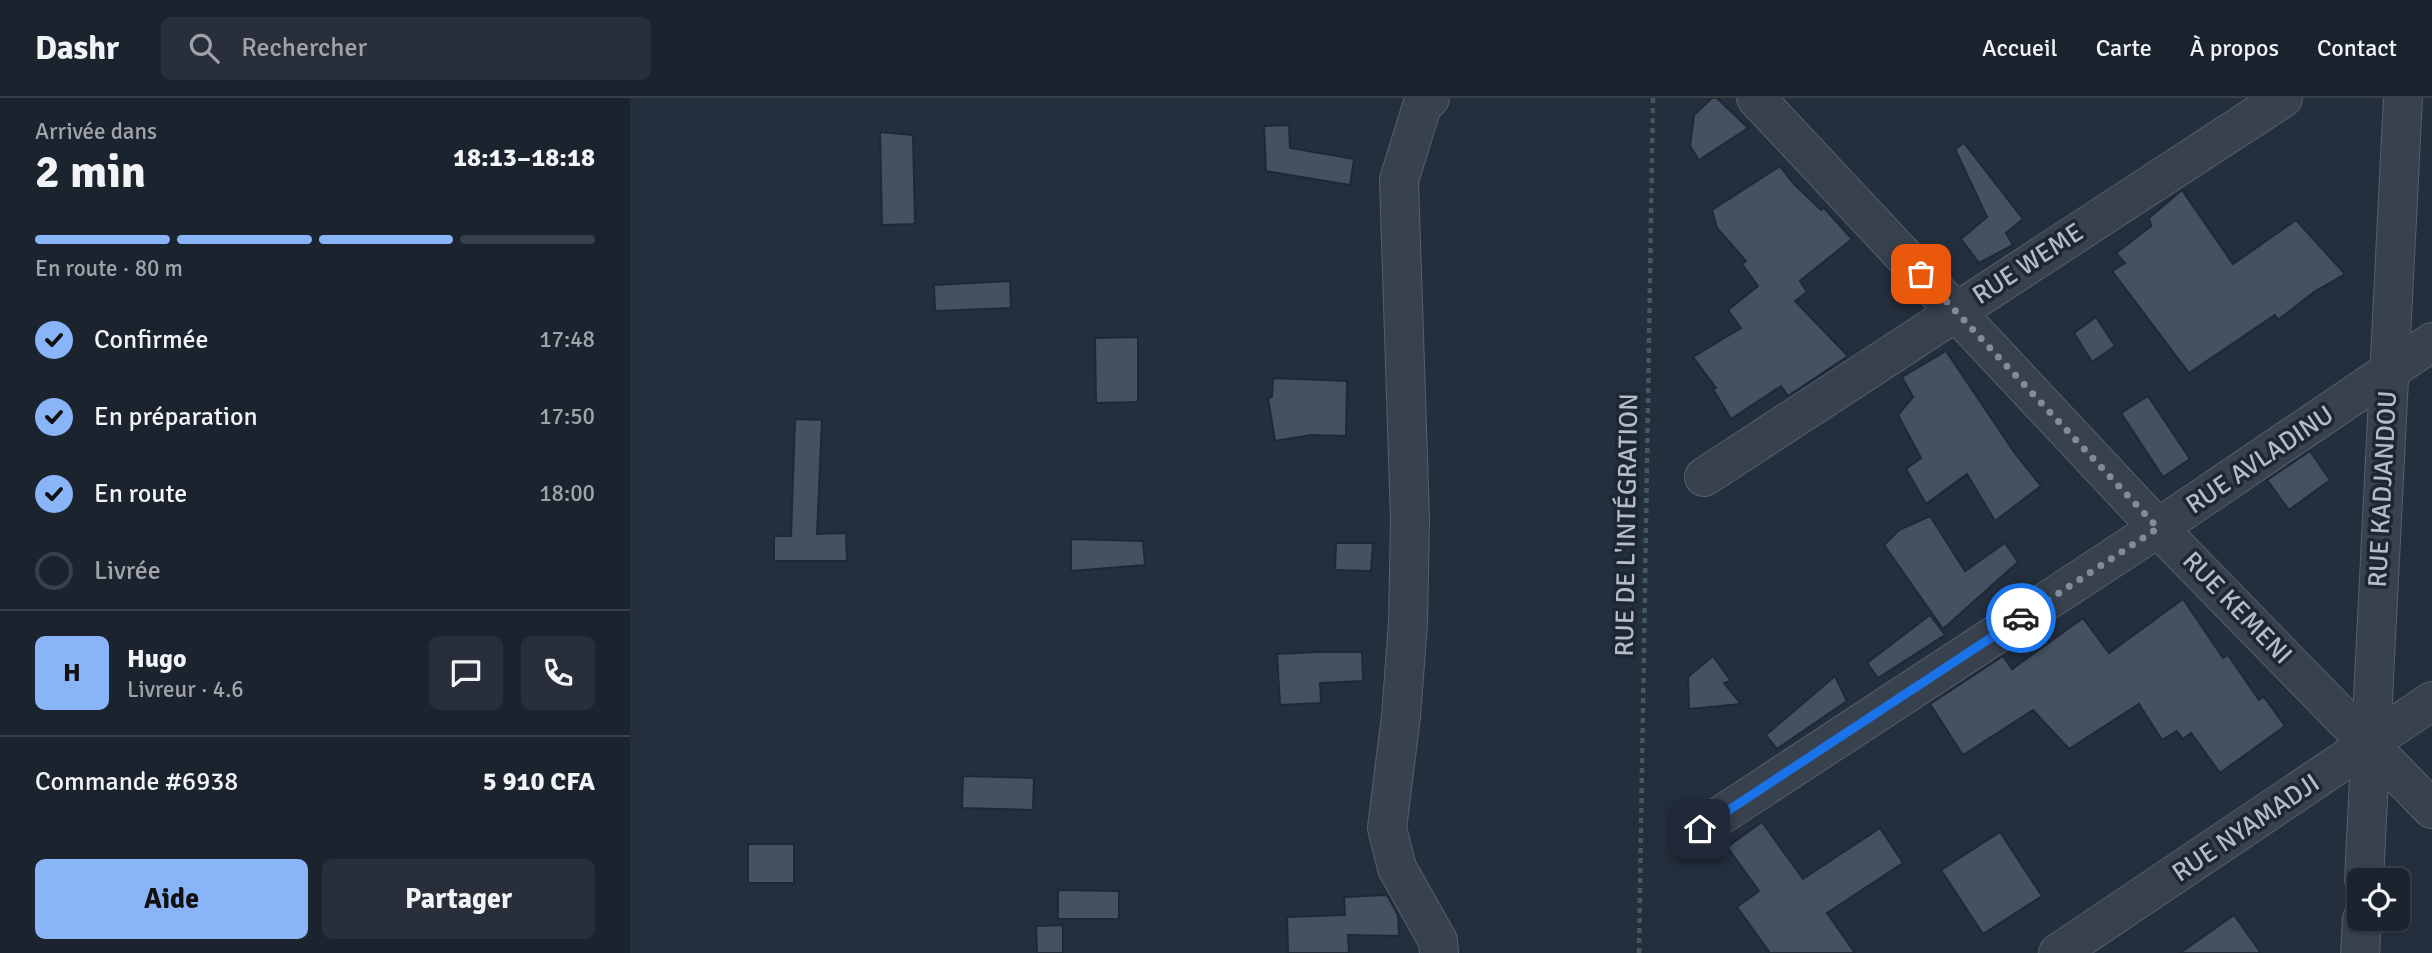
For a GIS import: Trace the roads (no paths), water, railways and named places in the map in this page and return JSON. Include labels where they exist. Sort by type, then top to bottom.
[{"type":"street","points":[[1430,98],[1422,106],[1399,180],[1410,520],[1403,690],[1387,828],[1397,868],[1438,941],[1439,953]]},
{"type":"street","name":"RUE WEME","points":[[1704,477],[2283,98]]},
{"type":"street","name":"RUE KADJANDOU","points":[[2365,868],[2403,98]]},
{"type":"street","name":"RUE KEMENI","points":[[1765,101],[1956,312],[2158,528],[2432,809]]},
{"type":"street","name":"RUE AVLADINU","points":[[1700,829],[2158,528],[2432,342]]},
{"type":"street","name":"RUE NYAMADJI","points":[[2058,953],[2432,701]]},
{"type":"street","points":[[2360,953],[2361,931]]}]
